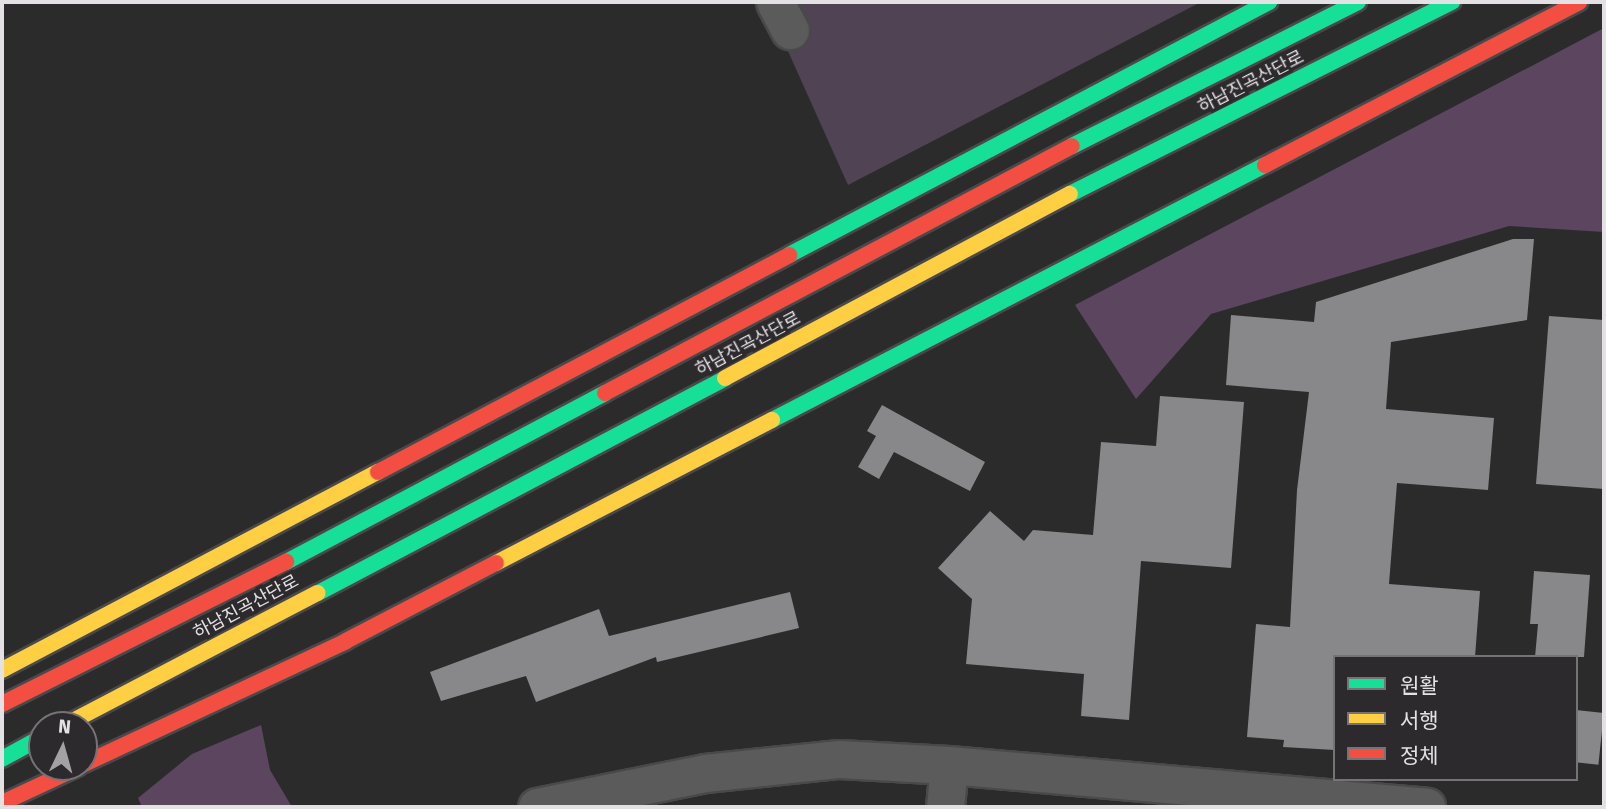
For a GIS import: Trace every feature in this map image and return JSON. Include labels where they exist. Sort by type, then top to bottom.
[{"type":"highway","points":[[2,670],[1269,2]]},
{"type":"highway","name":"하남진곡산단로","points":[[2,704],[265,573],[981,196],[1358,2]]},
{"type":"highway","name":"하남진곡산단로","points":[[92,711],[608,442],[999,230],[1452,2]]},
{"type":"highway","points":[[98,757],[346,641],[1578,2]]},
{"type":"highway","points":[[2,759],[28,745]]},
{"type":"highway","points":[[2,803],[49,781]]},
{"type":"street","points":[[537,807],[732,770],[839,759],[949,765],[1426,807]]},
{"type":"street","points":[[945,807],[949,765]]},
{"type":"shaded area","points":[[766,2],[1201,2],[848,185]]},
{"type":"shaded area","points":[[1604,28],[1604,232],[1509,226],[1211,314],[1136,399],[1075,305]]},
{"type":"shaded area","points":[[261,725],[270,770],[292,807],[142,807],[138,798],[192,754]]},
{"type":"building","points":[[1513,239],[1534,239],[1527,320],[1391,342],[1386,409],[1494,418],[1488,490],[1397,483],[1389,584],[1480,591],[1475,655],[1333,655],[1333,750],[1283,747],[1284,740],[1247,737],[1256,624],[1290,627],[1297,490],[1309,392],[1226,385],[1231,315],[1314,322],[1316,302]]},
{"type":"building","points":[[1549,316],[1604,320],[1604,489],[1536,484]]},
{"type":"building","points":[[1160,396],[1244,402],[1231,568],[1141,561],[1129,720],[1081,716],[1084,674],[966,664],[972,599],[938,568],[990,511],[1024,541],[1033,530],[1093,535],[1101,442],[1156,446]]},
{"type":"building","points":[[882,405],[985,462],[970,491],[894,452],[879,479],[858,467],[876,436],[867,431]]},
{"type":"building","points":[[1534,571],[1590,575],[1584,657],[1535,655],[1538,624],[1530,624]]},
{"type":"building","points":[[790,592],[799,628],[657,662],[656,657],[536,702],[526,676],[441,701],[430,672],[599,609],[609,636]]},
{"type":"building","points":[[1578,710],[1604,713],[1598,765],[1578,762]]},
{"type":"traffic: fast","points":[[789,255],[1269,2]]},
{"type":"traffic: fast","points":[[1072,146],[1358,2]]},
{"type":"traffic: fast","points":[[1070,194],[1452,2]]},
{"type":"traffic: fast","points":[[772,420],[1265,165]]},
{"type":"traffic: fast","points":[[318,593],[725,378]]},
{"type":"traffic: fast","points":[[286,562],[605,393]]},
{"type":"traffic: fast","points":[[2,759],[28,745]]},
{"type":"traffic: slow","points":[[725,378],[1070,194]]},
{"type":"traffic: slow","points":[[496,563],[772,420]]},
{"type":"traffic: slow","points":[[2,670],[378,472]]},
{"type":"traffic: slow","points":[[92,711],[318,593]]},
{"type":"traffic: jam","points":[[1265,165],[1579,2]]},
{"type":"traffic: jam","points":[[605,393],[1072,146]]},
{"type":"traffic: jam","points":[[378,472],[789,255]]},
{"type":"traffic: jam","points":[[2,704],[286,562]]},
{"type":"traffic: jam","points":[[98,757],[346,641],[496,563]]},
{"type":"traffic: jam","points":[[2,803],[49,781]]}]
